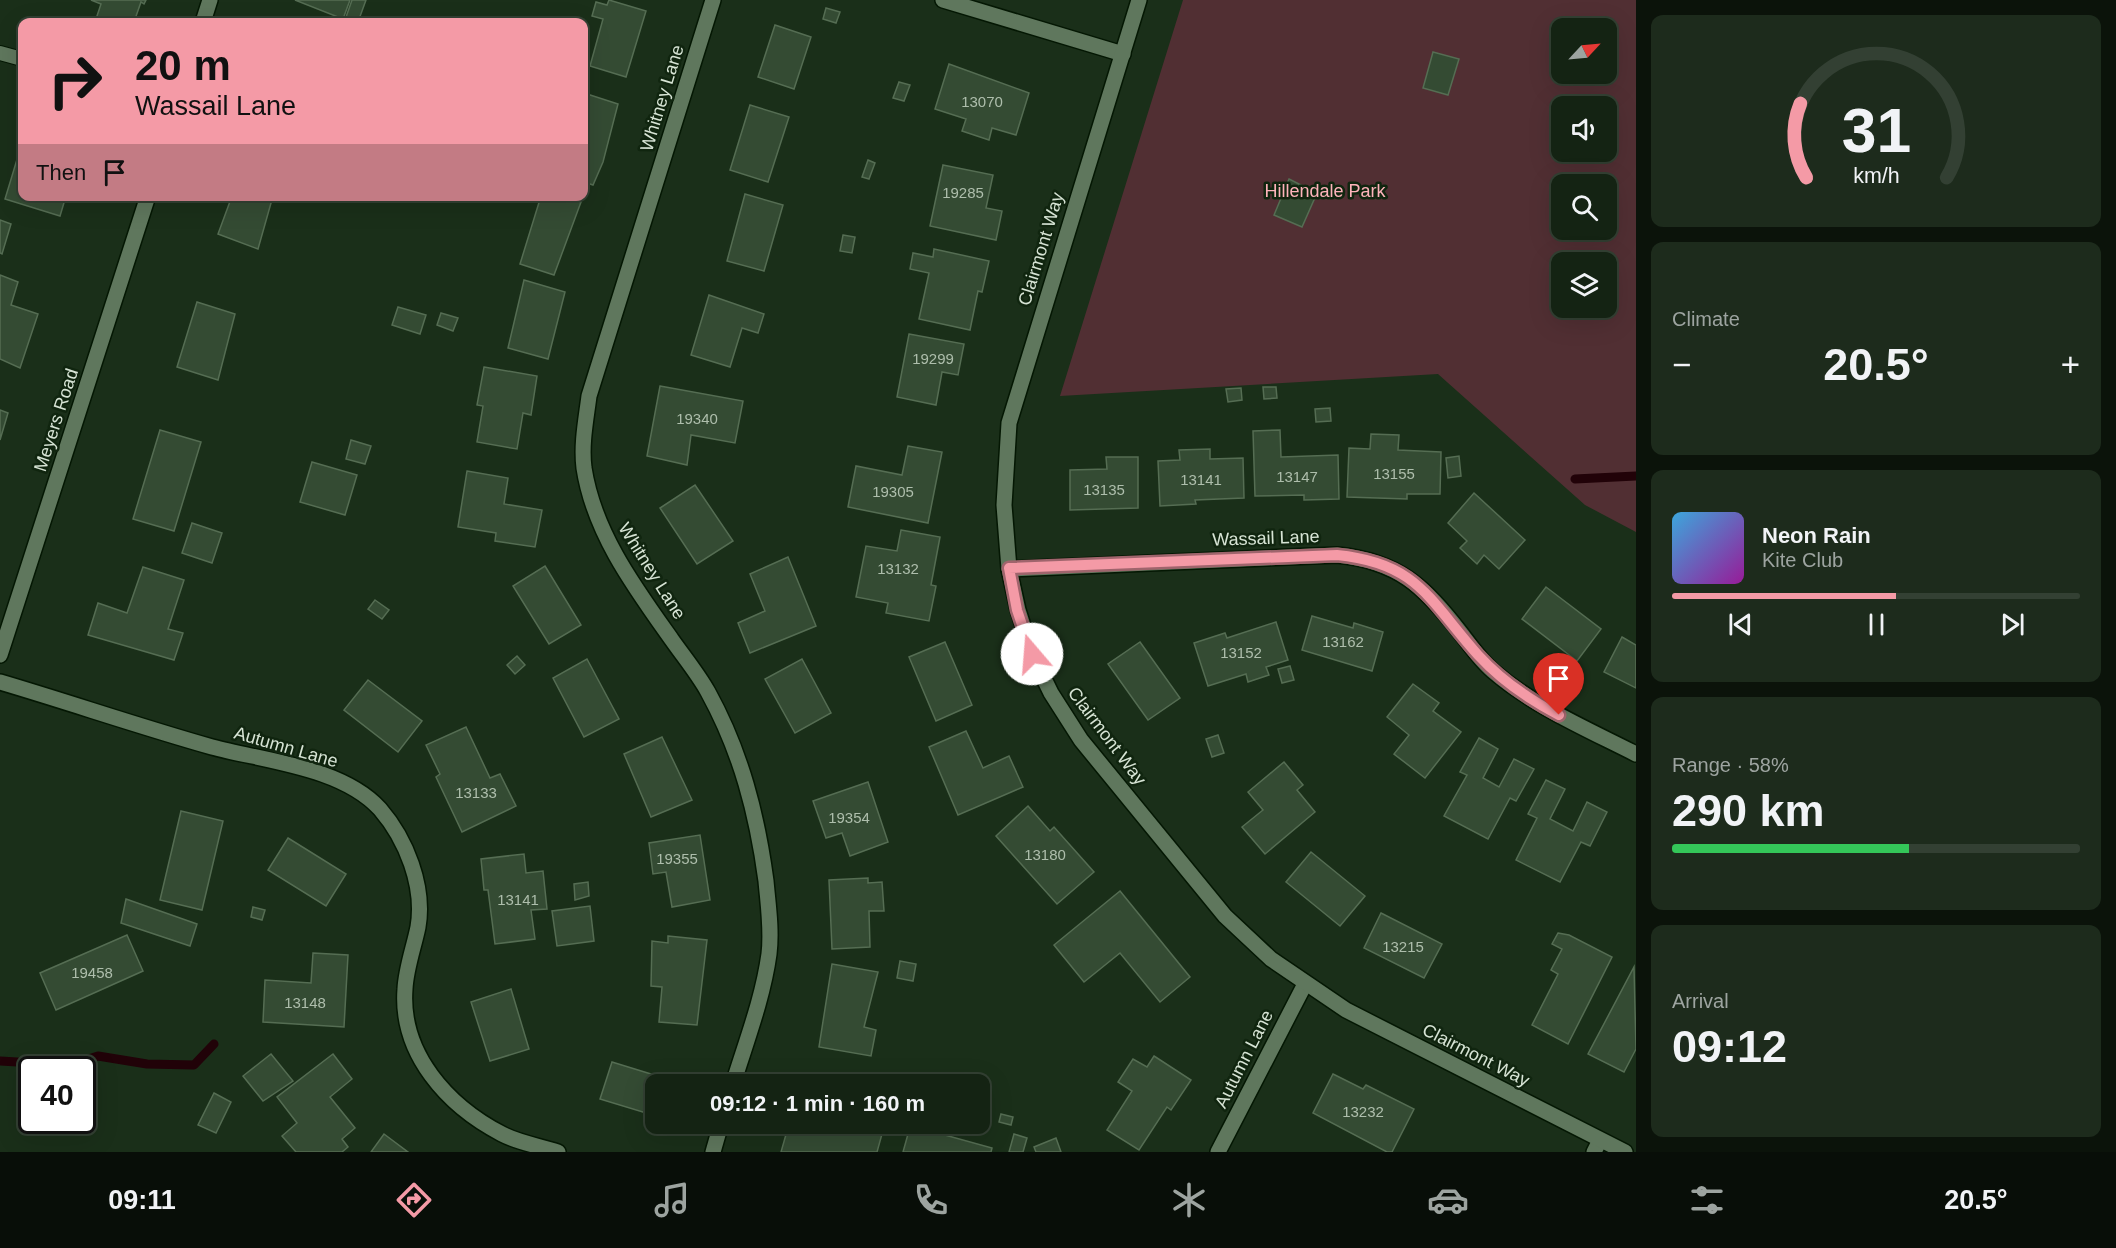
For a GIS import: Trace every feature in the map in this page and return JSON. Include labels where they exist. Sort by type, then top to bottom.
[{"type":"street","points":[[204,18],[210,0]]},
{"type":"street","name":"Whitney Lane","points":[[713,0],[589,396],[584,433],[584,467],[591,500],[607,540],[637,590],[707,690],[731,737],[751,793],[769,906],[769,952],[760,993],[736,1074]]},
{"type":"street","points":[[943,0],[1123,54]]},
{"type":"street","name":"Clairmont Way","points":[[1139,0],[1009,423],[1004,505],[1009,568],[1017,610],[1032,654],[1051,693],[1081,740],[1225,915],[1271,959],[1346,1010],[1597,1146],[1625,1152]]},
{"type":"street","name":"Meyers Road","points":[[0,655],[146,201]]},
{"type":"street","name":"Wassail Lane","points":[[1009,568],[1337,555],[1383,563],[1407,576],[1427,592],[1492,670],[1540,705],[1636,754]]},
{"type":"street","name":"Autumn Lane","points":[[0,682],[212,747],[321,773],[348,786],[379,808],[400,839],[412,865],[418,894],[419,924],[404,989],[407,1023],[420,1059],[438,1086],[465,1112],[504,1135],[558,1152]]},
{"type":"street","name":"Autumn Lane","points":[[1218,1152],[1305,984]]},
{"type":"street","points":[[712,1152],[718,1134]]},
{"type":"lane","points":[[0,53],[18,58]]},
{"type":"green space","name":"Hillendale Park","points":[[1183,0],[1636,0],[1636,532],[1585,505],[1438,374],[1060,396]]},
{"type":"building","points":[[91,0],[146,0],[144,4],[141,2],[135,18],[96,18],[101,4]]},
{"type":"building","points":[[295,0],[350,0],[343,18]]},
{"type":"building","points":[[352,0],[366,0],[359,18],[346,18]]},
{"type":"building","points":[[609,0],[646,11],[626,77],[590,66],[603,19],[592,16],[596,2],[607,5]]},
{"type":"building","points":[[826,8],[840,12],[836,23],[823,19]]},
{"type":"building","points":[[775,25],[811,37],[794,89],[758,77]]},
{"type":"building","points":[[1433,52],[1459,59],[1448,95],[1423,88]]},
{"type":"building","points":[[949,64],[1029,93],[1016,135],[992,128],[989,140],[962,131],[966,119],[935,109]]},
{"type":"building","points":[[899,82],[910,85],[904,101],[893,98]]},
{"type":"building","points":[[588,94],[618,104],[603,162],[593,185],[588,183]]},
{"type":"building","points":[[750,105],[789,117],[768,182],[730,170]]},
{"type":"building","points":[[18,156],[18,201],[64,201],[60,216],[5,199]]},
{"type":"building","points":[[868,160],[875,163],[869,179],[862,177]]},
{"type":"building","points":[[943,165],[993,175],[986,208],[1002,211],[996,240],[930,226]]},
{"type":"building","points":[[1289,179],[1317,193],[1302,227],[1274,215]]},
{"type":"building","points":[[745,194],[783,205],[764,271],[727,261]]},
{"type":"building","points":[[230,201],[272,201],[258,249],[218,234]]},
{"type":"building","points":[[539,201],[581,202],[554,275],[520,264]]},
{"type":"building","points":[[0,220],[11,224],[2,254],[0,253]]},
{"type":"building","points":[[843,235],[855,237],[852,253],[840,251]]},
{"type":"building","points":[[934,249],[989,261],[982,292],[978,291],[970,330],[919,319],[929,273],[910,269],[913,253],[933,257]]},
{"type":"building","points":[[0,275],[18,282],[11,305],[38,314],[20,368],[0,359]]},
{"type":"building","points":[[524,280],[565,292],[548,359],[508,348]]},
{"type":"building","points":[[709,295],[764,314],[758,333],[742,328],[730,367],[691,355]]},
{"type":"building","points":[[197,302],[235,314],[218,380],[177,367]]},
{"type":"building","points":[[398,307],[426,315],[420,334],[392,325]]},
{"type":"building","points":[[441,313],[458,318],[453,331],[437,325]]},
{"type":"building","points":[[909,334],[964,344],[958,375],[942,372],[936,405],[897,397]]},
{"type":"building","points":[[484,367],[537,376],[531,415],[523,413],[517,449],[477,442],[483,406],[477,405]]},
{"type":"building","points":[[660,386],[743,401],[735,443],[691,435],[687,465],[647,456]]},
{"type":"building","points":[[1263,387],[1276,387],[1277,398],[1264,399]]},
{"type":"building","points":[[1241,388],[1242,400],[1228,402],[1226,389]]},
{"type":"building","points":[[1330,408],[1331,421],[1316,422],[1315,409]]},
{"type":"building","points":[[0,410],[8,413],[0,440]]},
{"type":"building","points":[[160,430],[201,442],[174,531],[133,519]]},
{"type":"building","points":[[1280,430],[1281,457],[1338,455],[1339,499],[1304,500],[1304,495],[1255,496],[1253,431]]},
{"type":"building","points":[[1371,434],[1399,435],[1398,450],[1441,452],[1440,494],[1407,494],[1407,499],[1347,497],[1349,448],[1370,449]]},
{"type":"building","points":[[351,440],[371,446],[365,464],[346,459]]},
{"type":"building","points":[[908,446],[942,452],[928,523],[848,507],[856,466],[902,475]]},
{"type":"building","points":[[1210,449],[1210,459],[1243,458],[1244,498],[1195,500],[1196,504],[1160,506],[1158,461],[1180,460],[1179,450]]},
{"type":"building","points":[[1459,456],[1461,476],[1448,478],[1446,458]]},
{"type":"building","points":[[1106,457],[1138,457],[1138,508],[1070,510],[1070,470],[1107,469]]},
{"type":"building","points":[[312,462],[357,475],[345,515],[300,502]]},
{"type":"building","points":[[467,471],[508,478],[504,504],[542,510],[535,547],[495,541],[496,533],[458,527]]},
{"type":"building","points":[[695,485],[733,541],[697,564],[660,508]]},
{"type":"building","points":[[1474,493],[1525,540],[1499,569],[1484,555],[1477,564],[1460,548],[1467,541],[1448,523]]},
{"type":"building","points":[[192,523],[222,533],[212,563],[182,553]]},
{"type":"building","points":[[901,530],[940,537],[931,585],[936,586],[929,621],[886,613],[888,603],[856,597],[866,546],[897,551]]},
{"type":"building","points":[[788,557],[816,626],[750,653],[738,623],[765,611],[750,574]]},
{"type":"building","points":[[545,566],[581,625],[549,644],[513,586]]},
{"type":"building","points":[[143,567],[184,580],[168,629],[183,633],[174,660],[88,635],[98,603],[127,613]]},
{"type":"building","points":[[1546,587],[1601,629],[1577,661],[1522,619]]},
{"type":"building","points":[[375,600],[389,610],[382,619],[368,609]]},
{"type":"building","points":[[1312,616],[1353,628],[1354,623],[1383,632],[1372,671],[1302,650]]},
{"type":"building","points":[[1276,622],[1288,660],[1266,667],[1269,675],[1248,682],[1246,674],[1208,686],[1194,643],[1225,633],[1227,638]]},
{"type":"building","points":[[1622,637],[1636,645],[1636,688],[1604,672]]},
{"type":"building","points":[[945,642],[972,705],[936,721],[909,657]]},
{"type":"building","points":[[1140,642],[1180,698],[1148,720],[1108,664]]},
{"type":"building","points":[[517,656],[525,665],[515,674],[507,665]]},
{"type":"building","points":[[587,659],[619,719],[584,737],[553,678]]},
{"type":"building","points":[[802,659],[831,713],[795,733],[765,679]]},
{"type":"building","points":[[1290,666],[1294,680],[1282,683],[1278,669]]},
{"type":"building","points":[[368,680],[422,721],[398,752],[344,710]]},
{"type":"building","points":[[1413,684],[1439,703],[1433,711],[1461,732],[1425,778],[1394,754],[1409,735],[1387,717]]},
{"type":"building","points":[[466,727],[490,778],[500,774],[516,806],[462,832],[436,777],[440,774],[426,745]]},
{"type":"building","points":[[966,731],[983,768],[1009,756],[1023,787],[958,815],[929,747]]},
{"type":"building","points":[[1218,735],[1224,753],[1212,757],[1206,739]]},
{"type":"building","points":[[662,737],[692,800],[651,817],[624,754]]},
{"type":"building","points":[[1479,738],[1498,749],[1483,778],[1499,787],[1514,759],[1534,769],[1516,801],[1510,798],[1488,839],[1444,816],[1467,775],[1460,772]]},
{"type":"building","points":[[1284,762],[1303,785],[1297,790],[1315,812],[1265,854],[1242,827],[1263,810],[1248,792]]},
{"type":"building","points":[[1546,780],[1565,789],[1550,819],[1573,831],[1587,802],[1607,812],[1590,846],[1581,842],[1560,882],[1516,860],[1537,818],[1528,814]]},
{"type":"building","points":[[868,782],[888,842],[850,856],[842,833],[826,838],[813,801]]},
{"type":"building","points":[[1028,806],[1050,831],[1054,827],[1094,872],[1057,904],[996,836]]},
{"type":"building","points":[[181,811],[223,821],[202,910],[160,900]]},
{"type":"building","points":[[700,835],[710,900],[672,907],[666,872],[653,874],[649,843]]},
{"type":"building","points":[[288,838],[346,874],[326,906],[268,870]]},
{"type":"building","points":[[1311,852],[1365,896],[1340,926],[1286,882]]},
{"type":"building","points":[[524,854],[526,873],[543,871],[547,909],[531,910],[535,939],[495,944],[488,890],[484,890],[481,859]]},
{"type":"building","points":[[868,878],[868,883],[882,882],[884,911],[869,911],[870,947],[832,949],[829,880]]},
{"type":"building","points":[[588,882],[589,896],[575,900],[574,884]]},
{"type":"building","points":[[1120,891],[1190,977],[1160,1002],[1120,953],[1084,982],[1054,945]]},
{"type":"building","points":[[126,899],[197,924],[190,946],[121,923]]},
{"type":"building","points":[[590,906],[594,941],[557,946],[552,911]]},
{"type":"building","points":[[253,907],[265,910],[262,920],[251,917]]},
{"type":"building","points":[[1381,913],[1442,944],[1424,978],[1364,948]]},
{"type":"building","points":[[1558,933],[1569,935],[1612,957],[1568,1044],[1532,1025],[1558,974],[1551,970],[1562,949],[1552,944]]},
{"type":"building","points":[[127,935],[143,971],[56,1010],[40,973]]},
{"type":"building","points":[[668,936],[707,940],[697,1025],[659,1022],[662,987],[651,986],[652,941],[668,943]]},
{"type":"building","points":[[313,953],[348,955],[344,1027],[263,1022],[265,980],[311,983]]},
{"type":"building","points":[[900,961],[916,964],[913,981],[897,978]]},
{"type":"building","points":[[832,964],[878,972],[864,1027],[876,1030],[871,1056],[819,1047]]},
{"type":"building","points":[[1634,967],[1636,1049],[1624,1072],[1588,1054]]},
{"type":"building","points":[[511,989],[529,1049],[490,1061],[471,1002]]},
{"type":"building","points":[[271,1054],[293,1081],[263,1101],[243,1076]]},
{"type":"building","points":[[333,1054],[352,1079],[330,1097],[355,1128],[342,1139],[348,1147],[342,1152],[296,1152],[282,1136],[297,1123],[277,1097]]},
{"type":"building","points":[[1154,1056],[1191,1080],[1171,1110],[1167,1107],[1139,1150],[1107,1130],[1132,1091],[1118,1082],[1133,1059],[1147,1067]]},
{"type":"building","points":[[612,1062],[651,1074],[645,1074],[645,1113],[600,1099]]},
{"type":"building","points":[[1333,1074],[1363,1089],[1366,1085],[1414,1109],[1392,1152],[1387,1152],[1313,1113]]},
{"type":"building","points":[[214,1093],[231,1102],[216,1133],[198,1125]]},
{"type":"building","points":[[1001,1114],[1013,1117],[1011,1125],[999,1122]]},
{"type":"building","points":[[384,1134],[408,1152],[371,1152]]},
{"type":"building","points":[[786,1134],[882,1134],[877,1152],[781,1152]]},
{"type":"building","points":[[908,1134],[941,1134],[992,1148],[991,1152],[903,1152]]},
{"type":"building","points":[[1014,1134],[1027,1138],[1023,1152],[1009,1152]]},
{"type":"building","points":[[1056,1138],[1061,1152],[1036,1152],[1034,1147]]},
{"type":"waterway","points":[[1575,479],[1636,476]]},
{"type":"waterway","points":[[0,1061],[69,1065],[98,1056],[147,1064],[194,1065],[214,1044]]},
{"type":"route","points":[[1032,654],[1017,610],[1009,568],[1337,555],[1360,557],[1383,563],[1407,576],[1427,592],[1492,670],[1540,705],[1559,715]]}]
